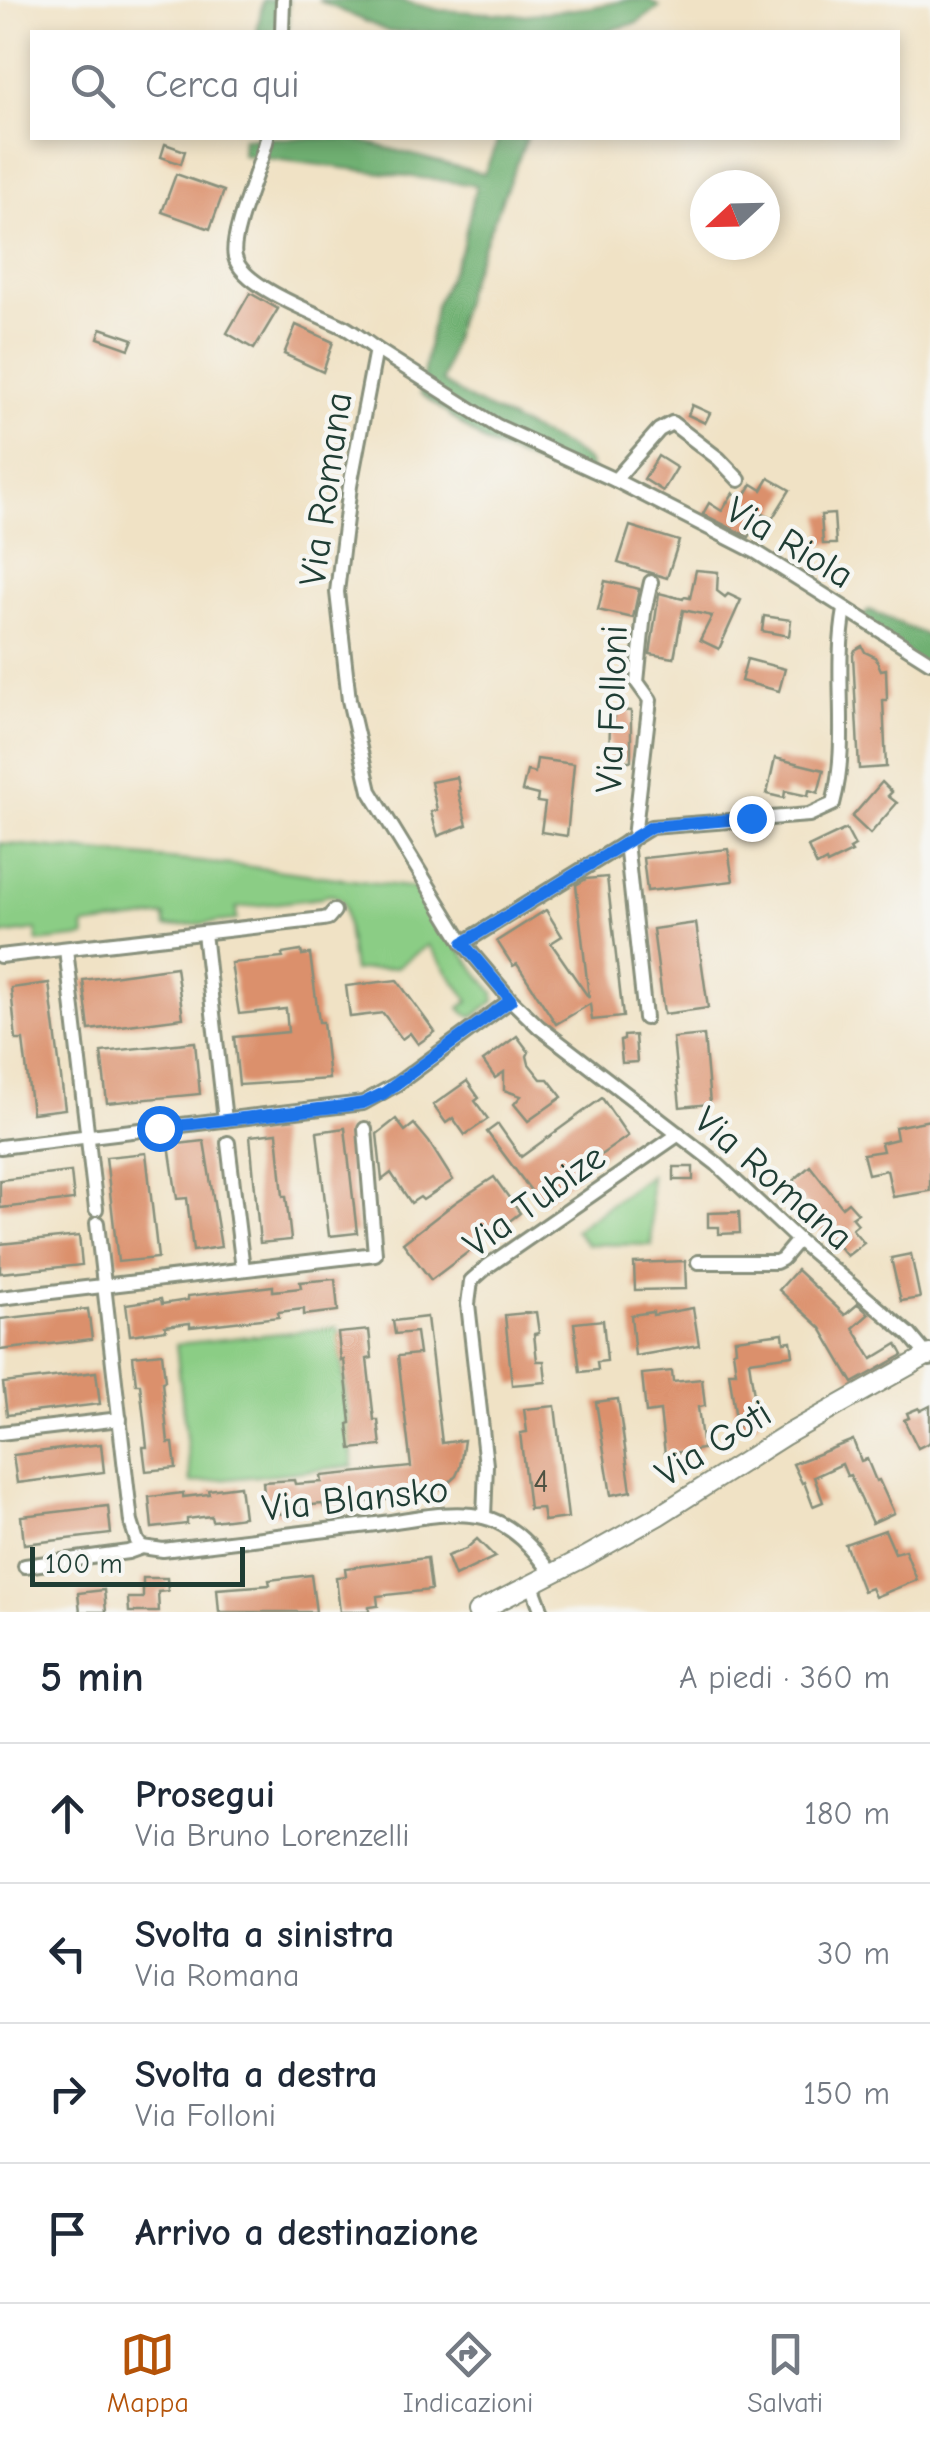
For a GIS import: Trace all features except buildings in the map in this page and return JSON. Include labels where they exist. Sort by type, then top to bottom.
[{"type":"street","points":[[282,30],[283,0]]},
{"type":"street","name":"Via Romana","points":[[267,140],[246,200],[234,256],[245,274],[270,291],[303,310],[348,328],[376,349],[350,486],[337,592],[349,700],[370,791],[463,943],[511,1000],[539,1027],[717,1164],[929,1356]]},
{"type":"street","name":"Via Riola","points":[[376,349],[496,426],[615,480],[756,552],[930,662]]},
{"type":"street","name":"Via Riola","points":[[615,480],[658,430],[672,423],[719,459],[739,480]]},
{"type":"street","name":"Via Folloni","points":[[630,840],[650,700],[637,682],[651,582]]},
{"type":"street","name":"Via Folloni","points":[[463,943],[651,827],[809,815],[832,804],[840,776],[844,610]]},
{"type":"street","points":[[630,840],[644,1018]]},
{"type":"street","points":[[0,956],[323,919],[334,911]]},
{"type":"street","points":[[204,934],[225,1120]]},
{"type":"street","points":[[66,949],[131,1522],[142,1547]]},
{"type":"street","points":[[0,1147],[344,1106],[372,1099],[511,1000]]},
{"type":"street","points":[[0,1298],[375,1254],[366,1129]]},
{"type":"street","name":"Via Tubize","points":[[484,1517],[486,1465],[468,1288],[488,1266],[544,1225],[679,1134]]},
{"type":"street","points":[[228,1143],[243,1270]]},
{"type":"street","points":[[698,1262],[776,1262],[798,1240]]},
{"type":"street","name":"Via Goti","points":[[477,1612],[670,1509],[850,1397],[929,1356]]},
{"type":"street","points":[[0,1433],[120,1419]]},
{"type":"street","name":"Via Blansko","points":[[25,1566],[142,1547],[155,1550],[440,1516],[484,1517],[503,1525],[522,1538],[552,1574]]},
{"type":"street","points":[[532,1586],[542,1612]]},
{"type":"green space","points":[[263,0],[288,0],[288,30],[257,30]]},
{"type":"green space","points":[[318,0],[398,0],[439,10],[522,15],[627,0],[649,0],[660,7],[637,23],[611,30],[385,30]]},
{"type":"green space","points":[[243,140],[357,140],[484,174],[498,140],[526,140],[467,286],[442,382],[472,401],[569,448],[588,461],[598,484],[578,481],[487,444],[420,393],[435,307],[462,248],[476,185],[242,155]]},
{"type":"green space","points":[[869,610],[930,637],[930,674],[871,636],[858,623]]},
{"type":"green space","points":[[0,843],[252,867],[422,889],[448,935],[494,993],[494,1001],[475,1016],[465,1013],[460,1008],[469,1001],[428,945],[397,967],[353,971],[344,905],[331,895],[236,908],[237,920],[166,927],[165,916],[84,926],[85,937],[38,942],[36,930],[0,935]]},
{"type":"green space","points":[[650,1175],[652,1245],[587,1244],[575,1230]]},
{"type":"green space","points":[[338,1327],[353,1466],[191,1483],[176,1344]]},
{"type":"route","points":[[159,1128],[344,1106],[363,1103],[384,1093],[511,1000],[463,943],[651,827],[751,818]]}]
